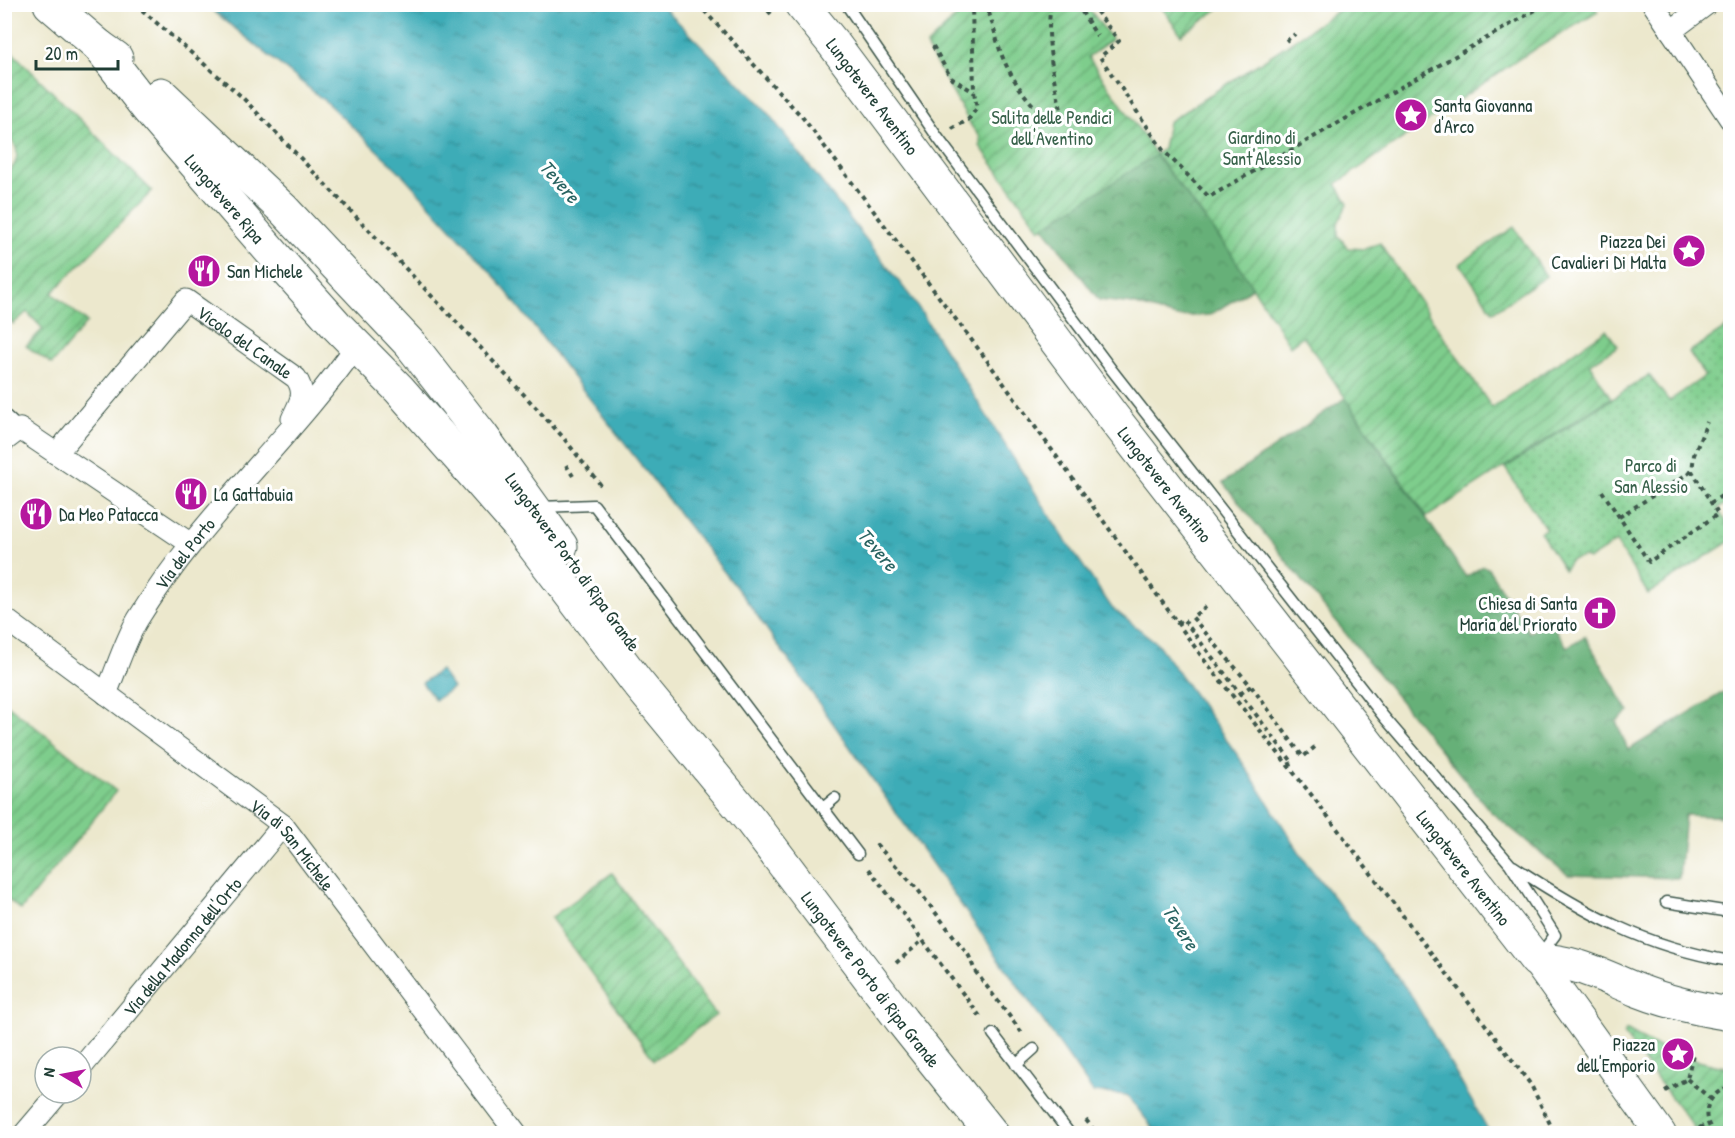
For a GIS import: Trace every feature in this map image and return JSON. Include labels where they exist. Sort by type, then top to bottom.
[{"type":"main road","name":"Lungotevere Ripa","points":[[50,4],[99,46],[146,80],[283,209],[380,313]]},
{"type":"main road","name":"Lungotevere Aventino","points":[[801,4],[833,43],[1113,417],[1536,960],[1661,1134]]},
{"type":"main road","name":"Lungotevere Ripa","points":[[99,46],[147,108],[280,262],[357,345]]},
{"type":"main road","name":"Lungotevere Porto di Ripa Grande","points":[[380,313],[411,345],[444,386],[533,507],[692,726],[752,822]]},
{"type":"main road","name":"Lungotevere Porto di Ripa Grande","points":[[357,345],[399,388],[516,524],[636,681],[752,822],[902,1021],[992,1134]]},
{"type":"main road","points":[[1536,960],[1569,963],[1655,997],[1731,1014]]},
{"type":"street","points":[[1653,4],[1731,119]]},
{"type":"street","points":[[1671,31],[1707,4]]},
{"type":"street","name":"Vicolo del Canale","points":[[56,454],[186,300],[296,378],[302,386],[301,399],[281,441]]},
{"type":"street","name":"Via del Porto","points":[[106,694],[137,620],[191,544],[324,390],[357,345]]},
{"type":"street","points":[[10,428],[56,454],[191,544]]},
{"type":"street","name":"Via di San Michele","points":[[4,618],[283,825],[517,1134]]},
{"type":"street","name":"Via della Madonna dell'Orto","points":[[93,1054],[283,825]]},
{"type":"street","points":[[24,1134],[49,1105]]},
{"type":"lane","name":"Lungotevere Aventino","points":[[846,4],[938,138],[1126,387],[1384,717],[1510,864],[1555,935],[1536,960]]},
{"type":"lane","points":[[533,507],[594,505],[858,854]]},
{"type":"lane","points":[[823,808],[835,798]]},
{"type":"lane","points":[[1510,864],[1568,902],[1627,932],[1691,953],[1731,961]]},
{"type":"lane","points":[[1666,902],[1731,912]]},
{"type":"lane","points":[[993,1034],[1070,1134]]},
{"type":"lane","points":[[1016,1065],[1034,1049]]},
{"type":"path","points":[[698,4],[803,117],[983,355],[1177,623],[1531,1085],[1555,1134]]},
{"type":"path","points":[[969,120],[977,108],[974,92],[972,4]]},
{"type":"path","points":[[985,4],[991,16],[1002,55],[1013,78],[1040,112],[1052,120],[1064,121],[1049,45],[1048,19],[1051,4]]},
{"type":"path","points":[[1077,4],[1097,36]]},
{"type":"path","points":[[1091,4],[1119,41],[1100,57],[1163,150],[1209,197],[1546,4]]},
{"type":"path","points":[[1286,41],[1295,34]]},
{"type":"path","points":[[933,46],[951,78],[974,92]]},
{"type":"path","points":[[1602,491],[1649,562],[1718,514],[1692,471],[1694,455],[1707,422]]},
{"type":"path","points":[[566,465],[573,476]]},
{"type":"path","points":[[1619,517],[1692,471]]},
{"type":"path","points":[[1710,503],[1731,491]]},
{"type":"path","points":[[1206,607],[1192,617],[1251,686],[1302,757],[1316,746]]},
{"type":"path","points":[[1177,623],[1183,619],[1293,763],[1287,765]]},
{"type":"path","points":[[1240,694],[1251,686]]},
{"type":"path","points":[[858,854],[993,1034]]},
{"type":"path","points":[[888,969],[923,940]]},
{"type":"path","points":[[1663,1093],[1687,1079],[1693,1054]]},
{"type":"path","points":[[1687,1079],[1710,1099]]},
{"type":"path","points":[[1714,1134],[1707,1124],[1706,1115],[1710,1099],[1723,1089],[1731,1087]]},
{"type":"path","points":[[1691,1132],[1707,1124]]},
{"type":"green space","points":[[961,5],[1086,5],[1112,39],[1088,57],[1156,154],[1163,149],[1168,122],[1346,5],[1594,5],[1598,12],[1522,57],[1336,184],[1348,203],[1338,223],[1338,235],[1348,248],[1365,249],[1380,243],[1492,408],[1606,330],[1618,346],[1590,364],[1611,398],[1427,517],[1303,336],[1290,346],[1231,253],[1156,155],[1040,229],[980,146],[980,137],[926,46],[964,9]]},
{"type":"green space","points":[[1160,5],[1224,5],[1181,35]]},
{"type":"green space","points":[[5,45],[152,191],[52,293],[87,322],[52,364],[26,346],[43,329],[27,312],[13,324],[5,314],[5,174],[14,165],[17,154],[14,144],[5,135]]},
{"type":"green space","points":[[1097,72],[1156,155],[1231,253],[1253,288],[1210,315],[1176,317],[1133,304],[1099,300],[1011,185]]},
{"type":"green space","points":[[1514,227],[1546,276],[1493,312],[1460,264]]},
{"type":"green space","name":"Parco di San Alessio","points":[[1730,325],[1730,501],[1718,509],[1730,528],[1730,541],[1648,594],[1616,542],[1588,560],[1585,557],[1571,560],[1564,570],[1540,532],[1546,529],[1505,468],[1649,375],[1669,401],[1705,376],[1689,352]]},
{"type":"green space","points":[[1345,398],[1466,577],[1483,566],[1488,568],[1529,633],[1549,620],[1567,647],[1585,636],[1629,712],[1616,721],[1628,750],[1730,688],[1730,817],[1685,815],[1679,878],[1568,875],[1490,811],[1223,483]]},
{"type":"green space","points":[[5,703],[116,791],[21,910],[5,897]]},
{"type":"green space","points":[[612,873],[716,1015],[654,1060],[551,918]]},
{"type":"green space","points":[[1626,1030],[1676,1054],[1730,1068],[1730,1133],[1698,1133],[1623,1034]]},
{"type":"water","name":"Tevere","points":[[206,5],[661,5],[764,108],[914,301],[1064,538],[1112,608],[1157,643],[1241,760],[1307,864],[1409,992],[1490,1133],[1157,1133],[1127,1095],[1093,1092],[749,604],[496,278],[401,173],[326,102]]},
{"type":"water","points":[[440,670],[453,688],[435,700],[422,683]]},
{"type":"place","name":"Santa Giovanna d'Arco","points":[[1411,115]]},
{"type":"place","name":"Piazza Dei Cavalieri Di Malta","points":[[1689,251]]},
{"type":"place","name":"San Michele","points":[[204,271]]},
{"type":"place","name":"La Gattabuia","points":[[191,494]]},
{"type":"place","name":"Da Meo Patacca","points":[[36,514]]},
{"type":"place","name":"Chiesa di Santa Maria del Priorato","points":[[1600,613]]},
{"type":"place","name":"Piazza dell'Emporio","points":[[1678,1054]]},
{"type":"park label","name":"Salita delle Pendici dell'Aventino","points":[[1052,127]]},
{"type":"park label","name":"Giardino di Sant'Alessio","points":[[1262,147]]}]
